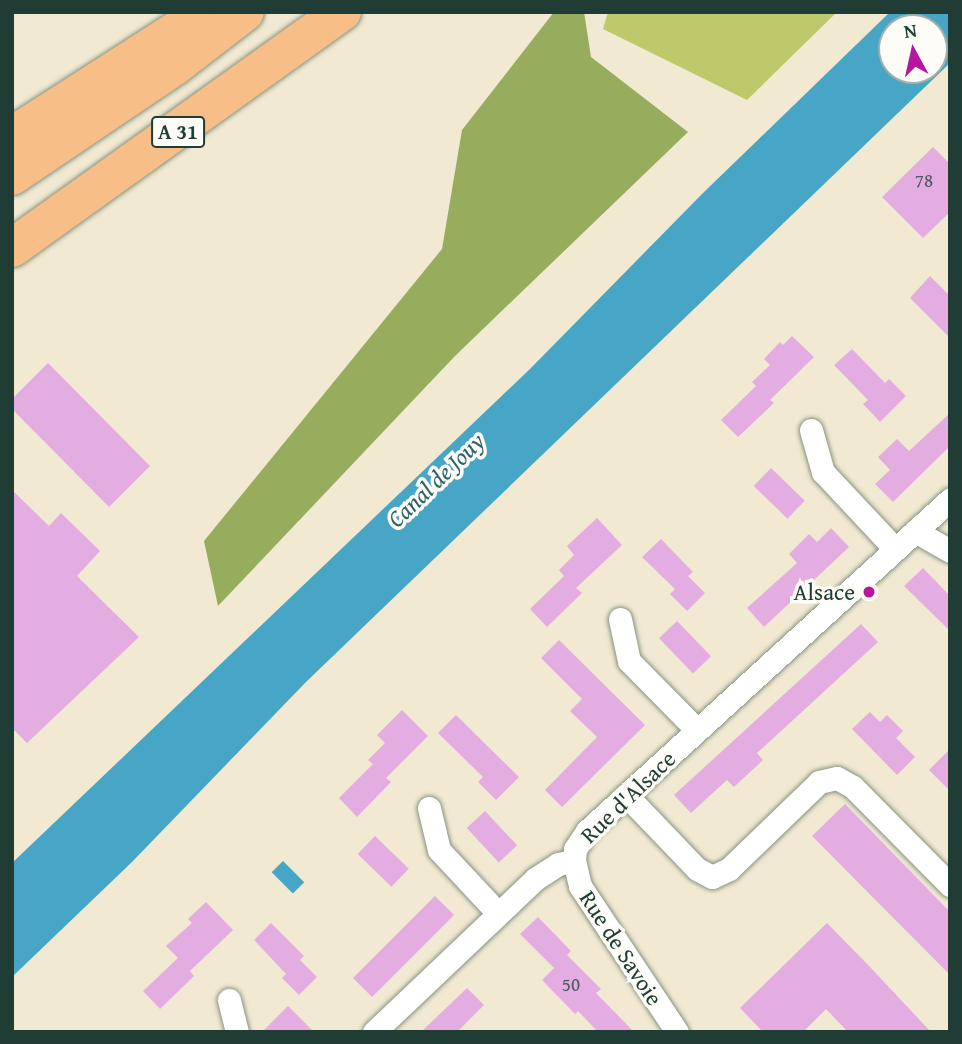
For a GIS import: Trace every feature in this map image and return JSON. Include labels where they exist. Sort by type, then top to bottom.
[{"type":"highway","points":[[12,136],[205,12]]},
{"type":"highway","name":"A 31","points":[[12,176],[175,66],[245,12]]},
{"type":"highway","name":"A 31","points":[[12,248],[342,12]]},
{"type":"street","points":[[811,430],[822,472],[895,549]]},
{"type":"street","name":"Rue d'Alsace","points":[[374,1032],[498,913],[547,870],[573,861],[575,849],[587,831],[950,499]]},
{"type":"street","points":[[915,531],[950,551]]},
{"type":"street","points":[[620,619],[629,661],[697,730]]},
{"type":"street","points":[[626,794],[697,869],[712,877],[729,869],[819,782],[837,778],[853,787],[950,885]]},
{"type":"street","points":[[429,808],[439,850],[498,913]]},
{"type":"street","name":"Rue de Savoie","points":[[573,861],[580,886],[677,1032]]},
{"type":"street","points":[[229,1000],[237,1032]]},
{"type":"green space","points":[[554,12],[584,12],[591,57],[688,132],[455,356],[218,606],[204,541],[442,249],[462,130]]},
{"type":"green space","points":[[608,12],[837,12],[747,100],[603,29]]},
{"type":"water","points":[[950,12],[948,65],[948,14],[888,14]]},
{"type":"water","name":"Canal de Jouy","points":[[878,24],[878,84],[928,84],[306,682],[132,862],[12,977],[12,863],[530,369],[703,193]]},
{"type":"water","points":[[283,861],[304,882],[293,894],[272,872]]},
{"type":"building","points":[[933,147],[950,164],[950,212],[923,238],[882,197]]},
{"type":"building","points":[[930,276],[950,296],[950,338],[910,298]]},
{"type":"building","points":[[792,336],[814,357],[770,400],[774,403],[738,437],[721,420],[756,386],[752,382],[770,365],[764,359],[780,342],[783,345]]},
{"type":"building","points":[[852,349],[885,383],[889,379],[906,396],[880,422],[863,404],[868,400],[834,365]]},
{"type":"building","points":[[48,363],[150,466],[109,507],[12,409],[12,399]]},
{"type":"building","points":[[950,413],[950,446],[893,502],[875,484],[890,470],[878,457],[897,439],[909,451]]},
{"type":"building","points":[[771,468],[805,501],[787,519],[754,486]]},
{"type":"building","points":[[12,490],[49,526],[61,513],[100,551],[77,576],[139,637],[27,743],[12,728]]},
{"type":"building","points":[[597,518],[622,545],[576,588],[582,593],[547,627],[530,609],[564,576],[559,570],[574,555],[567,546]]},
{"type":"building","points":[[831,528],[849,547],[764,627],[747,608],[797,563],[789,554],[809,534],[817,542]]},
{"type":"building","points":[[661,539],[693,572],[688,576],[705,593],[687,611],[670,594],[675,589],[642,557]]},
{"type":"building","points":[[923,568],[950,596],[950,631],[904,586]]},
{"type":"building","points":[[677,621],[711,656],[693,674],[659,638]]},
{"type":"building","points":[[861,624],[878,642],[757,753],[763,760],[734,787],[727,780],[691,813],[674,795]]},
{"type":"building","points":[[559,640],[645,725],[562,807],[545,790],[597,737],[570,711],[582,699],[541,658]]},
{"type":"building","points":[[402,710],[428,736],[386,778],[391,782],[357,817],[339,798],[373,764],[368,760],[385,743],[377,735]]},
{"type":"building","points":[[870,712],[880,722],[887,715],[903,731],[896,738],[915,757],[897,775],[852,729]]},
{"type":"building","points":[[456,715],[519,777],[496,800],[478,782],[483,777],[438,733]]},
{"type":"building","points":[[950,749],[950,791],[929,770]]},
{"type":"building","points":[[845,804],[950,912],[950,975],[812,836]]},
{"type":"building","points":[[485,811],[517,845],[499,862],[467,828]]},
{"type":"building","points":[[375,836],[409,869],[391,887],[358,854]]},
{"type":"building","points":[[435,896],[454,915],[372,997],[353,978]]},
{"type":"building","points":[[206,902],[233,930],[190,971],[194,976],[160,1009],[143,991],[178,958],[166,946],[192,923],[188,919]]},
{"type":"building","points":[[538,917],[571,951],[567,955],[601,989],[596,993],[634,1032],[598,1032],[578,1011],[575,1014],[542,980],[554,968],[520,934]]},
{"type":"building","points":[[271,923],[304,956],[300,960],[317,977],[299,995],[282,978],[286,974],[254,940]]},
{"type":"building","points":[[827,923],[931,1032],[848,1032],[826,1009],[803,1032],[763,1032],[740,1008]]},
{"type":"building","points":[[467,988],[484,1005],[457,1032],[421,1032]]},
{"type":"building","points":[[288,1006],[314,1032],[262,1032]]},
{"type":"place","name":"Alsace","points":[[869,592]]}]
